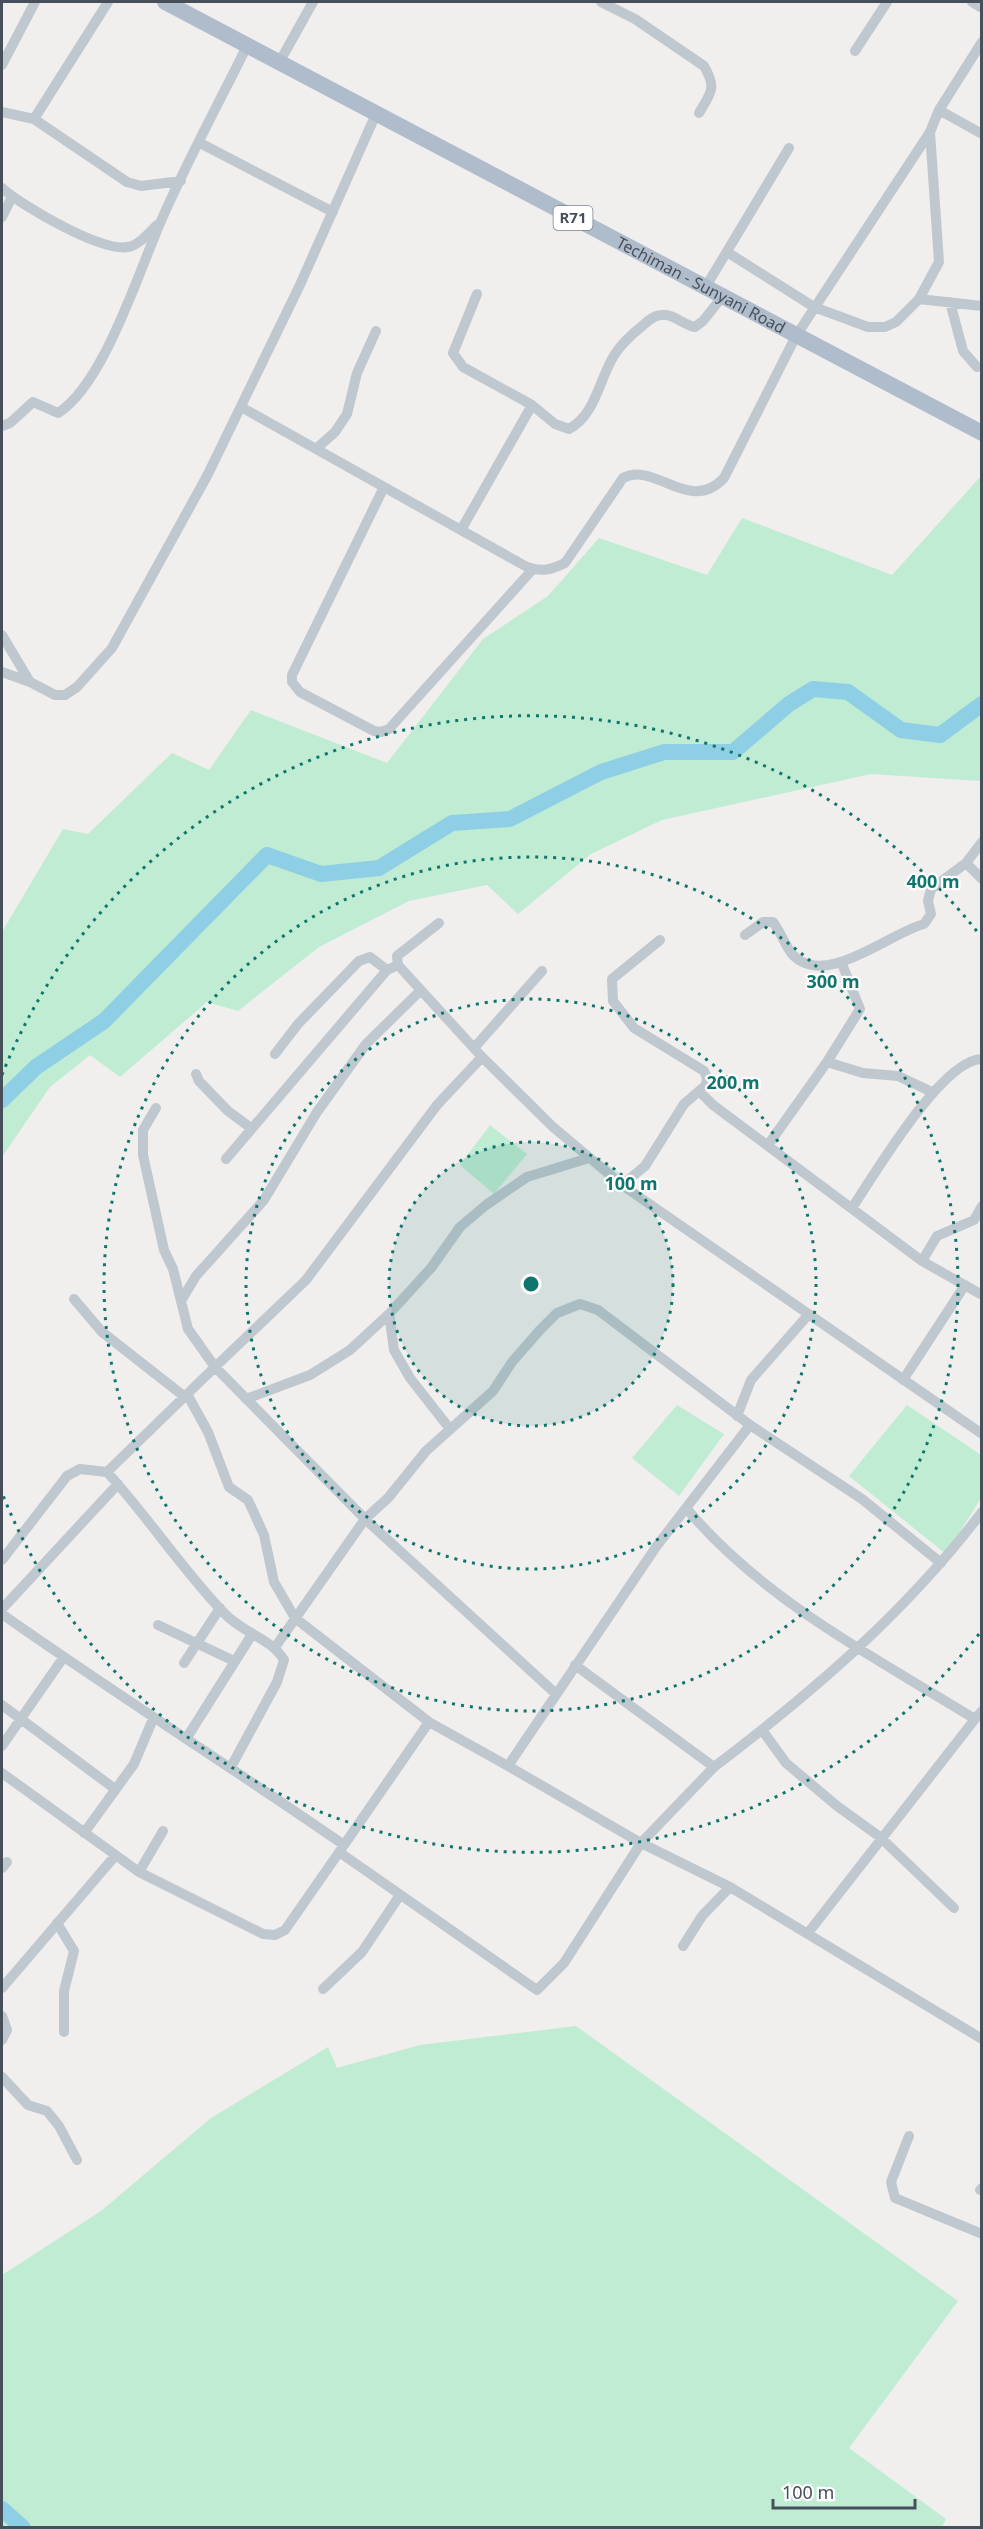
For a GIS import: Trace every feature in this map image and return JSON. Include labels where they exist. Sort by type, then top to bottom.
[{"type":"main road","name":"Techiman - Sunyani Road","points":[[165,2],[981,433]]},
{"type":"street","points":[[2,65],[35,2]]},
{"type":"street","points":[[34,119],[108,2]]},
{"type":"street","points":[[280,61],[313,2]]},
{"type":"street","points":[[601,2],[635,19],[704,66],[711,78],[713,90],[699,113]]},
{"type":"street","points":[[855,51],[887,2]]},
{"type":"street","points":[[972,2],[981,8]]},
{"type":"street","points":[[241,407],[532,569],[547,570],[565,563],[623,478],[630,474],[641,475],[690,492],[707,490],[724,478],[796,336],[930,132],[939,110],[981,42]]},
{"type":"street","points":[[2,426],[10,423],[33,402],[58,413],[66,408],[84,386],[114,336],[162,219],[248,44]]},
{"type":"street","points":[[939,110],[981,134]]},
{"type":"street","points":[[2,680],[7,674],[30,682],[43,691],[65,695],[77,687],[112,648],[207,476],[333,212],[376,114]]},
{"type":"street","points":[[4,116],[34,119],[128,182],[141,186],[181,181]]},
{"type":"street","points":[[727,252],[814,308],[868,327],[885,327],[896,322],[919,299],[939,262],[940,248],[930,132]]},
{"type":"street","points":[[200,143],[333,212]]},
{"type":"street","points":[[705,288],[789,148]]},
{"type":"street","points":[[2,188],[36,212],[103,244],[118,248],[130,247],[143,239],[162,219]]},
{"type":"street","points":[[2,217],[12,197]]},
{"type":"street","points":[[477,294],[453,353],[456,360],[463,367],[531,405],[555,424],[569,429],[585,417],[614,355],[626,339],[651,318],[662,315],[671,315],[686,325],[695,327],[703,321],[722,297]]},
{"type":"street","points":[[919,299],[981,306]]},
{"type":"street","points":[[950,302],[963,351],[980,367]]},
{"type":"street","points":[[316,449],[335,432],[347,414],[357,373],[376,331]]},
{"type":"street","points":[[461,530],[531,405]]},
{"type":"street","points":[[384,487],[292,675],[292,682],[300,692],[374,731],[381,732],[388,729],[532,569]]},
{"type":"street","points":[[2,635],[30,682]]},
{"type":"street","points":[[745,935],[763,922],[773,922],[791,953],[802,962],[818,966],[842,964],[910,927],[924,924],[931,914],[928,902],[931,889],[966,863],[981,842]]},
{"type":"street","points":[[966,863],[981,879]]},
{"type":"street","points":[[226,1159],[250,1128],[392,967],[397,956],[439,923]]},
{"type":"street","points":[[622,1185],[645,1166],[684,1104],[706,1085],[707,1078],[704,1071],[634,1028],[613,1001],[612,979],[660,940]]},
{"type":"street","points":[[275,1054],[298,1024],[359,960],[370,957],[392,967],[421,990],[482,1057],[553,1127],[622,1185],[981,1434]]},
{"type":"street","points":[[768,1145],[827,1062],[860,1010],[842,964]]},
{"type":"street","points":[[474,1048],[542,971]]},
{"type":"street","points":[[181,1302],[196,1276],[264,1200],[317,1112],[366,1044],[421,990]]},
{"type":"street","points":[[107,1472],[306,1280],[437,1105],[482,1057]]},
{"type":"street","points":[[852,1208],[932,1092],[962,1065],[973,1059],[981,1059]]},
{"type":"street","points":[[827,1062],[863,1073],[898,1076],[932,1092]]},
{"type":"street","points":[[196,1074],[228,1111],[250,1128]]},
{"type":"street","points":[[699,1091],[922,1261],[981,1295]]},
{"type":"street","points":[[156,1108],[143,1131],[143,1155],[164,1250],[173,1269],[188,1329],[215,1367],[365,1519],[555,1693]]},
{"type":"street","points":[[246,1399],[310,1375],[350,1350],[390,1314],[431,1268],[460,1227],[527,1177],[589,1158]]},
{"type":"street","points":[[922,1261],[937,1236],[974,1220],[981,1206]]},
{"type":"street","points":[[903,1380],[964,1285]]},
{"type":"street","points":[[74,1299],[102,1332],[186,1395],[208,1432],[228,1487],[248,1500],[264,1535],[274,1582],[295,1617],[429,1722],[641,1843],[730,1887],[981,2038]]},
{"type":"street","points":[[276,1646],[365,1519],[388,1498],[426,1451],[493,1391],[512,1362],[539,1330],[557,1313],[580,1304],[598,1310],[737,1416],[862,1499],[941,1563]]},
{"type":"street","points":[[390,1314],[394,1350],[410,1378],[450,1429]]},
{"type":"street","points":[[737,1416],[751,1380],[810,1314]]},
{"type":"street","points":[[508,1766],[555,1693],[686,1508],[750,1425]]},
{"type":"street","points":[[2,1560],[67,1476],[80,1469],[107,1472],[220,1608],[251,1636],[276,1646],[284,1660],[277,1682],[231,1767]]},
{"type":"street","points":[[118,1484],[2,1611],[63,1658],[153,1719],[231,1767],[400,1895],[537,1990],[564,1963],[641,1843],[714,1767],[762,1731],[860,1648],[941,1563],[981,1512]]},
{"type":"street","points":[[686,1508],[712,1540],[786,1600],[860,1648],[978,1715],[880,1837],[808,1933]]},
{"type":"street","points":[[184,1663],[220,1608]]},
{"type":"street","points":[[158,1625],[234,1661]]},
{"type":"street","points":[[186,1739],[251,1636]]},
{"type":"street","points":[[2,1746],[63,1658]]},
{"type":"street","points":[[575,1665],[714,1767]]},
{"type":"street","points":[[2,1705],[116,1789]]},
{"type":"street","points":[[84,1833],[134,1764],[153,1719]]},
{"type":"street","points":[[2,1773],[139,1872],[263,1934],[275,1935],[285,1930],[429,1722]]},
{"type":"street","points":[[762,1731],[786,1763],[837,1806],[880,1837],[954,1908]]},
{"type":"street","points":[[139,1872],[163,1832]]},
{"type":"street","points":[[2,1988],[115,1856]]},
{"type":"street","points":[[682,1946],[702,1916],[730,1887]]},
{"type":"street","points":[[323,1989],[362,1952],[400,1895]]},
{"type":"street","points":[[57,1923],[74,1951],[64,1991],[64,2032]]},
{"type":"street","points":[[2,2016],[7,2030],[2,2040]]},
{"type":"street","points":[[2,2077],[28,2105],[46,2111],[59,2126],[77,2160]]},
{"type":"street","points":[[909,2136],[891,2182],[895,2198],[981,2234]]},
{"type":"green space","points":[[981,476],[981,781],[871,774],[662,820],[591,854],[518,914],[487,885],[409,901],[319,947],[238,1011],[207,1002],[120,1077],[90,1055],[50,1087],[2,1157],[2,932],[63,829],[88,834],[172,753],[209,770],[251,710],[387,763],[483,639],[548,596],[599,538],[707,575],[742,518],[892,575]]},
{"type":"green space","points":[[490,1125],[527,1154],[494,1194],[460,1165]]},
{"type":"green space","points":[[677,1405],[724,1434],[679,1496],[632,1458]]},
{"type":"green space","points":[[907,1405],[981,1455],[981,1498],[946,1554],[849,1476]]},
{"type":"green space","points":[[576,2026],[958,2301],[849,2448],[946,2519],[942,2527],[2,2527],[2,2275],[101,2211],[211,2118],[328,2047],[337,2068],[420,2045]]},
{"type":"waterway","points":[[2,1100],[36,1067],[104,1021],[267,855],[321,874],[379,868],[452,823],[510,819],[601,772],[664,752],[733,752],[789,704],[813,689],[848,692],[901,730],[940,735],[982,704]]},
{"type":"waterway","points":[[2,2509],[23,2528]]}]
